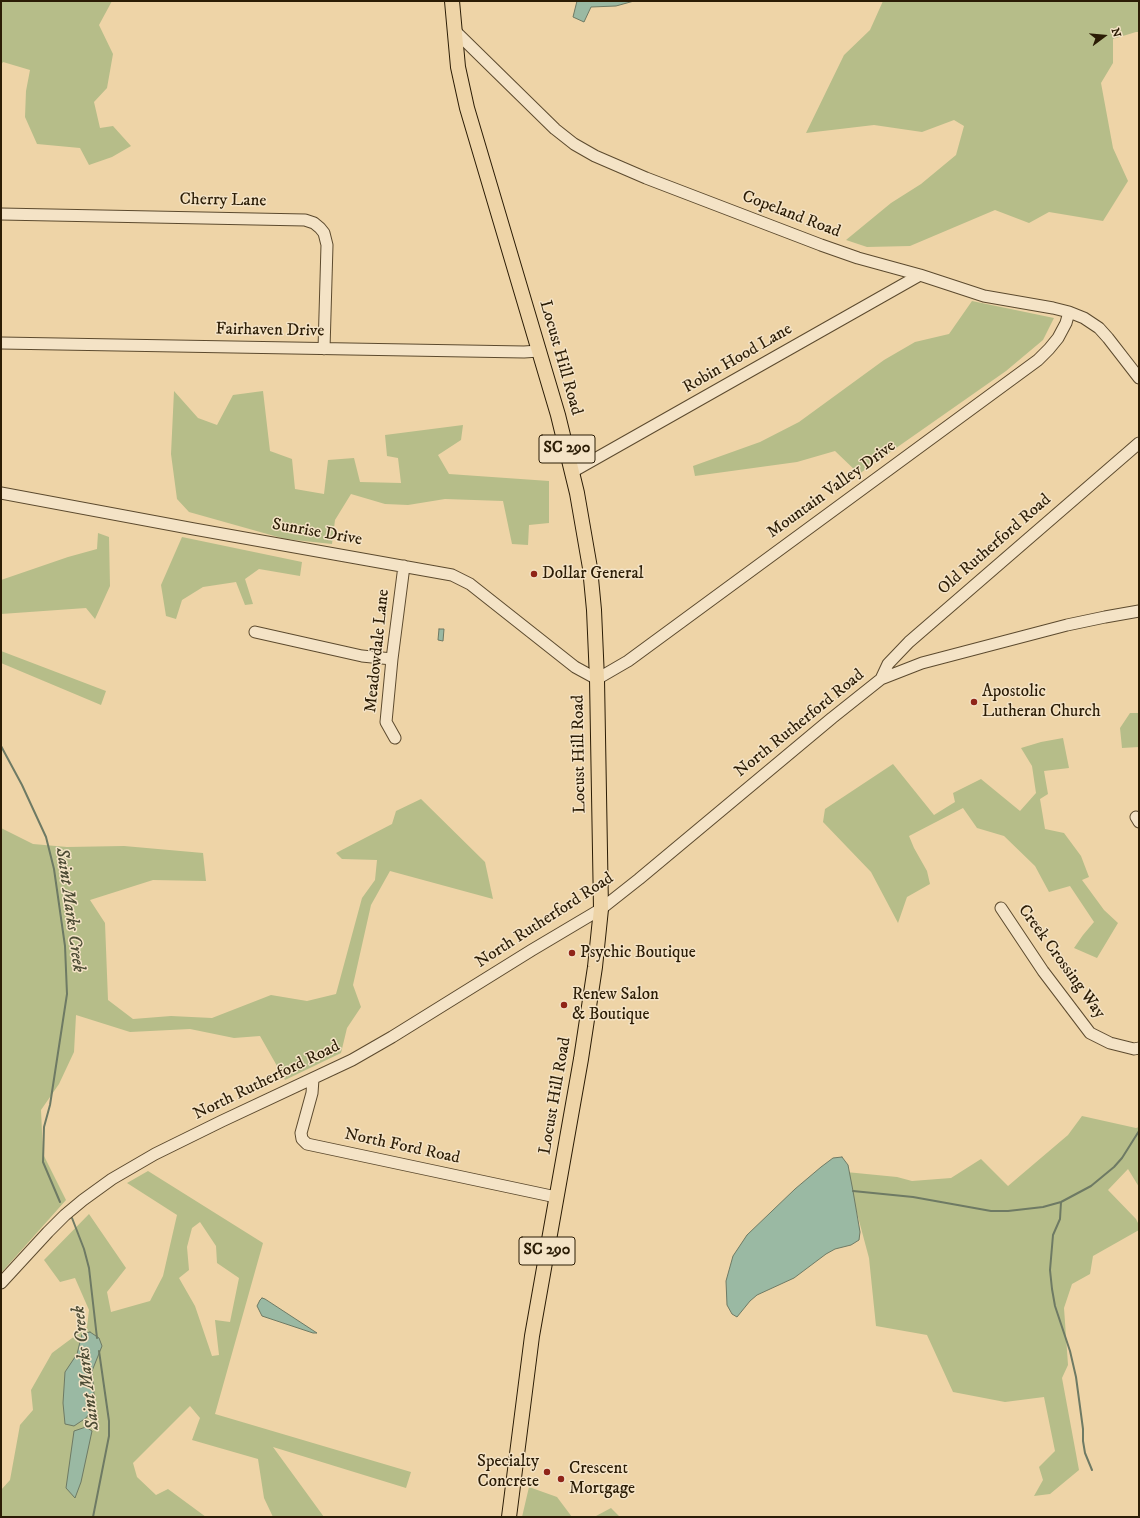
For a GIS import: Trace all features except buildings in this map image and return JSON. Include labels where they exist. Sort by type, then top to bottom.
[{"type":"main road","name":"Locust Hill Road","points":[[452,1],[458,67],[467,108],[561,425],[582,517],[590,568],[594,610],[597,679],[601,909],[591,994],[532,1336],[509,1517]]},
{"type":"street","name":"Copeland Road","points":[[454,30],[555,129],[574,144],[595,156],[646,178],[858,258],[920,275],[984,296],[1068,312],[1087,319],[1104,333],[1119,350],[1139,378]]},
{"type":"street","name":"Cherry Lane","points":[[1,214],[305,220],[314,223],[324,233],[327,245],[324,349]]},
{"type":"street","name":"Robin Hood Lane","points":[[572,472],[920,275]]},
{"type":"street","name":"Mountain Valley Drive","points":[[597,679],[628,661],[1038,360],[1058,338],[1066,323],[1068,312]]},
{"type":"street","name":"Fairhaven Drive","points":[[1,343],[524,352],[539,351]]},
{"type":"street","name":"Old Rutherford Road","points":[[881,679],[888,664],[909,642],[1139,443]]},
{"type":"street","name":"Sunrise Drive","points":[[1,492],[194,529],[444,573],[461,578],[575,667],[597,679]]},
{"type":"street","name":"Meadowdale Lane","points":[[395,738],[386,722],[392,659],[404,566]]},
{"type":"street","name":"North Rutherford Road","points":[[1,1283],[65,1214],[107,1182],[162,1151],[222,1121],[352,1060],[601,909],[835,715],[881,679],[922,663],[1066,625],[1105,616],[1139,611]]},
{"type":"street","points":[[255,632],[362,656],[392,659]]},
{"type":"street","name":"Creek Crossing Way","points":[[1001,908],[1043,971],[1090,1033],[1110,1043],[1134,1049],[1139,1048]]},
{"type":"street","name":"North Ford Road","points":[[313,1079],[312,1093],[301,1133],[302,1139],[307,1144],[556,1197]]},
{"type":"shaded area","points":[[1,1],[112,1],[99,25],[113,54],[107,88],[94,102],[100,128],[113,126],[131,146],[112,157],[89,165],[80,148],[37,144],[25,117],[26,91],[30,70],[3,62],[1,65]]},
{"type":"shaded area","points":[[883,1],[1139,1],[1139,32],[1113,39],[1113,63],[1101,83],[1113,148],[1128,181],[1103,221],[1049,212],[1029,223],[995,210],[910,246],[867,247],[846,240],[891,203],[921,184],[956,155],[964,126],[954,120],[922,132],[874,125],[806,133],[844,55],[870,30]]},
{"type":"shaded area","points":[[972,301],[1054,318],[1043,340],[1006,371],[859,474],[835,451],[797,462],[695,476],[693,466],[760,442],[799,422],[884,360],[915,342],[949,334]]},
{"type":"shaded area","points":[[174,391],[198,418],[217,425],[233,395],[263,391],[270,451],[292,459],[295,489],[324,494],[328,460],[354,458],[360,482],[401,483],[398,458],[387,456],[385,435],[463,425],[461,440],[438,455],[449,474],[549,481],[549,523],[529,525],[528,545],[512,544],[503,501],[445,499],[408,505],[385,504],[351,494],[335,520],[332,544],[285,539],[189,512],[177,499],[171,454]]},
{"type":"shaded area","points":[[98,533],[109,537],[110,586],[95,619],[86,608],[1,614],[1,580],[68,557],[97,549]]},
{"type":"shaded area","points":[[182,537],[302,562],[300,576],[259,569],[245,579],[253,604],[245,605],[236,582],[203,587],[182,600],[176,619],[166,616],[161,585]]},
{"type":"shaded area","points":[[1,651],[106,691],[101,705],[1,663]]},
{"type":"shaded area","points":[[1130,713],[1139,713],[1139,747],[1122,748],[1120,728]]},
{"type":"shaded area","points":[[1063,738],[1069,768],[1044,771],[1048,794],[1040,799],[1045,829],[1064,833],[1081,856],[1089,877],[1082,880],[1104,910],[1118,923],[1097,958],[1074,948],[1094,922],[1070,886],[1049,892],[1035,866],[1004,836],[977,828],[963,808],[909,836],[927,871],[930,884],[907,897],[898,923],[871,872],[823,822],[825,809],[893,764],[934,815],[955,802],[953,793],[981,779],[1020,811],[1036,793],[1032,766],[1021,748],[1041,742]]},
{"type":"shaded area","points":[[421,799],[485,862],[493,899],[390,871],[371,905],[353,985],[361,1007],[347,1028],[341,1053],[285,1080],[260,1036],[234,1038],[190,1029],[130,1032],[76,1015],[74,1052],[59,1084],[41,1110],[43,1154],[66,1200],[1,1273],[1,828],[33,844],[67,847],[124,846],[203,853],[206,881],[153,880],[90,900],[105,923],[108,1000],[133,1019],[171,1016],[212,1018],[271,995],[307,1001],[336,994],[362,898],[375,880],[377,860],[342,859],[336,853],[392,824],[396,811]]},
{"type":"shaded area","points":[[1082,1116],[1136,1128],[1139,1127],[1139,1187],[1128,1169],[1108,1190],[1136,1219],[1139,1225],[1139,1230],[1093,1256],[1090,1274],[1072,1284],[1064,1308],[1068,1365],[1062,1378],[1079,1470],[1050,1494],[1034,1496],[1043,1480],[1039,1467],[1055,1451],[1044,1397],[1005,1402],[953,1392],[927,1335],[876,1326],[869,1258],[846,1172],[897,1177],[912,1181],[951,1178],[981,1159],[1008,1186],[1068,1135]]},
{"type":"shaded area","points":[[148,1171],[263,1243],[215,1414],[411,1472],[406,1488],[273,1447],[324,1517],[273,1517],[264,1498],[258,1459],[192,1440],[200,1418],[190,1406],[133,1463],[137,1477],[156,1495],[168,1489],[206,1517],[1,1517],[1,1490],[10,1480],[20,1425],[33,1410],[31,1390],[52,1353],[87,1327],[89,1310],[75,1278],[60,1282],[44,1260],[89,1214],[126,1268],[107,1292],[111,1312],[150,1301],[163,1276],[177,1215],[127,1183]],"holes":[[[200,1222],[216,1246],[217,1263],[239,1278],[230,1322],[215,1320],[219,1355],[212,1356],[195,1306],[179,1278],[189,1270],[187,1247],[192,1228]]]},
{"type":"shaded area","points":[[529,1487],[557,1497],[572,1517],[522,1517]]},
{"type":"shaded area","points":[[611,1508],[620,1517],[595,1517],[596,1516]]},
{"type":"water","points":[[577,1],[634,1],[616,6],[591,7],[584,22],[573,17]]},
{"type":"water","points":[[439,629],[444,629],[443,641],[438,640]]},
{"type":"water","points":[[842,1157],[848,1165],[860,1232],[859,1240],[851,1245],[835,1249],[794,1278],[757,1295],[737,1317],[732,1314],[727,1305],[726,1281],[733,1256],[747,1235],[795,1189],[821,1167],[833,1158]]},
{"type":"water","points":[[262,1298],[317,1333],[262,1316],[257,1306]]},
{"type":"water","points":[[90,1332],[99,1338],[102,1346],[92,1371],[95,1406],[86,1418],[74,1426],[65,1424],[63,1403],[65,1372],[77,1354],[82,1334]]},
{"type":"water","points":[[86,1427],[92,1431],[81,1482],[75,1498],[66,1488],[74,1431]]},
{"type":"waterway","name":"Saint Marks Creek","points":[[1,746],[22,785],[46,837],[54,869],[65,946],[67,994],[50,1105],[44,1127],[43,1162],[60,1202]]},
{"type":"waterway","points":[[853,1191],[913,1197],[991,1211],[1008,1211],[1043,1207],[1061,1202],[1091,1186],[1114,1167],[1122,1158],[1139,1131]]},
{"type":"waterway","points":[[1061,1202],[1060,1219],[1053,1235],[1050,1270],[1052,1289],[1055,1306],[1070,1351],[1076,1377],[1085,1453],[1092,1470]]},
{"type":"waterway","name":"Saint Marks Creek","points":[[72,1218],[84,1249],[89,1268],[97,1338]]},
{"type":"waterway","name":"Saint Marks Creek","points":[[93,1517],[109,1436],[109,1421],[99,1351]]},
{"type":"place","name":"Dollar General","points":[[534,574]]},
{"type":"place","name":"Apostolic Lutheran Church","points":[[974,702]]},
{"type":"place","name":"Psychic Boutique","points":[[572,953]]},
{"type":"place","name":"Renew Salon & Boutique","points":[[564,1005]]},
{"type":"place","name":"Specialty Concrete","points":[[547,1472]]},
{"type":"place","name":"Crescent Mortgage","points":[[561,1479]]}]
